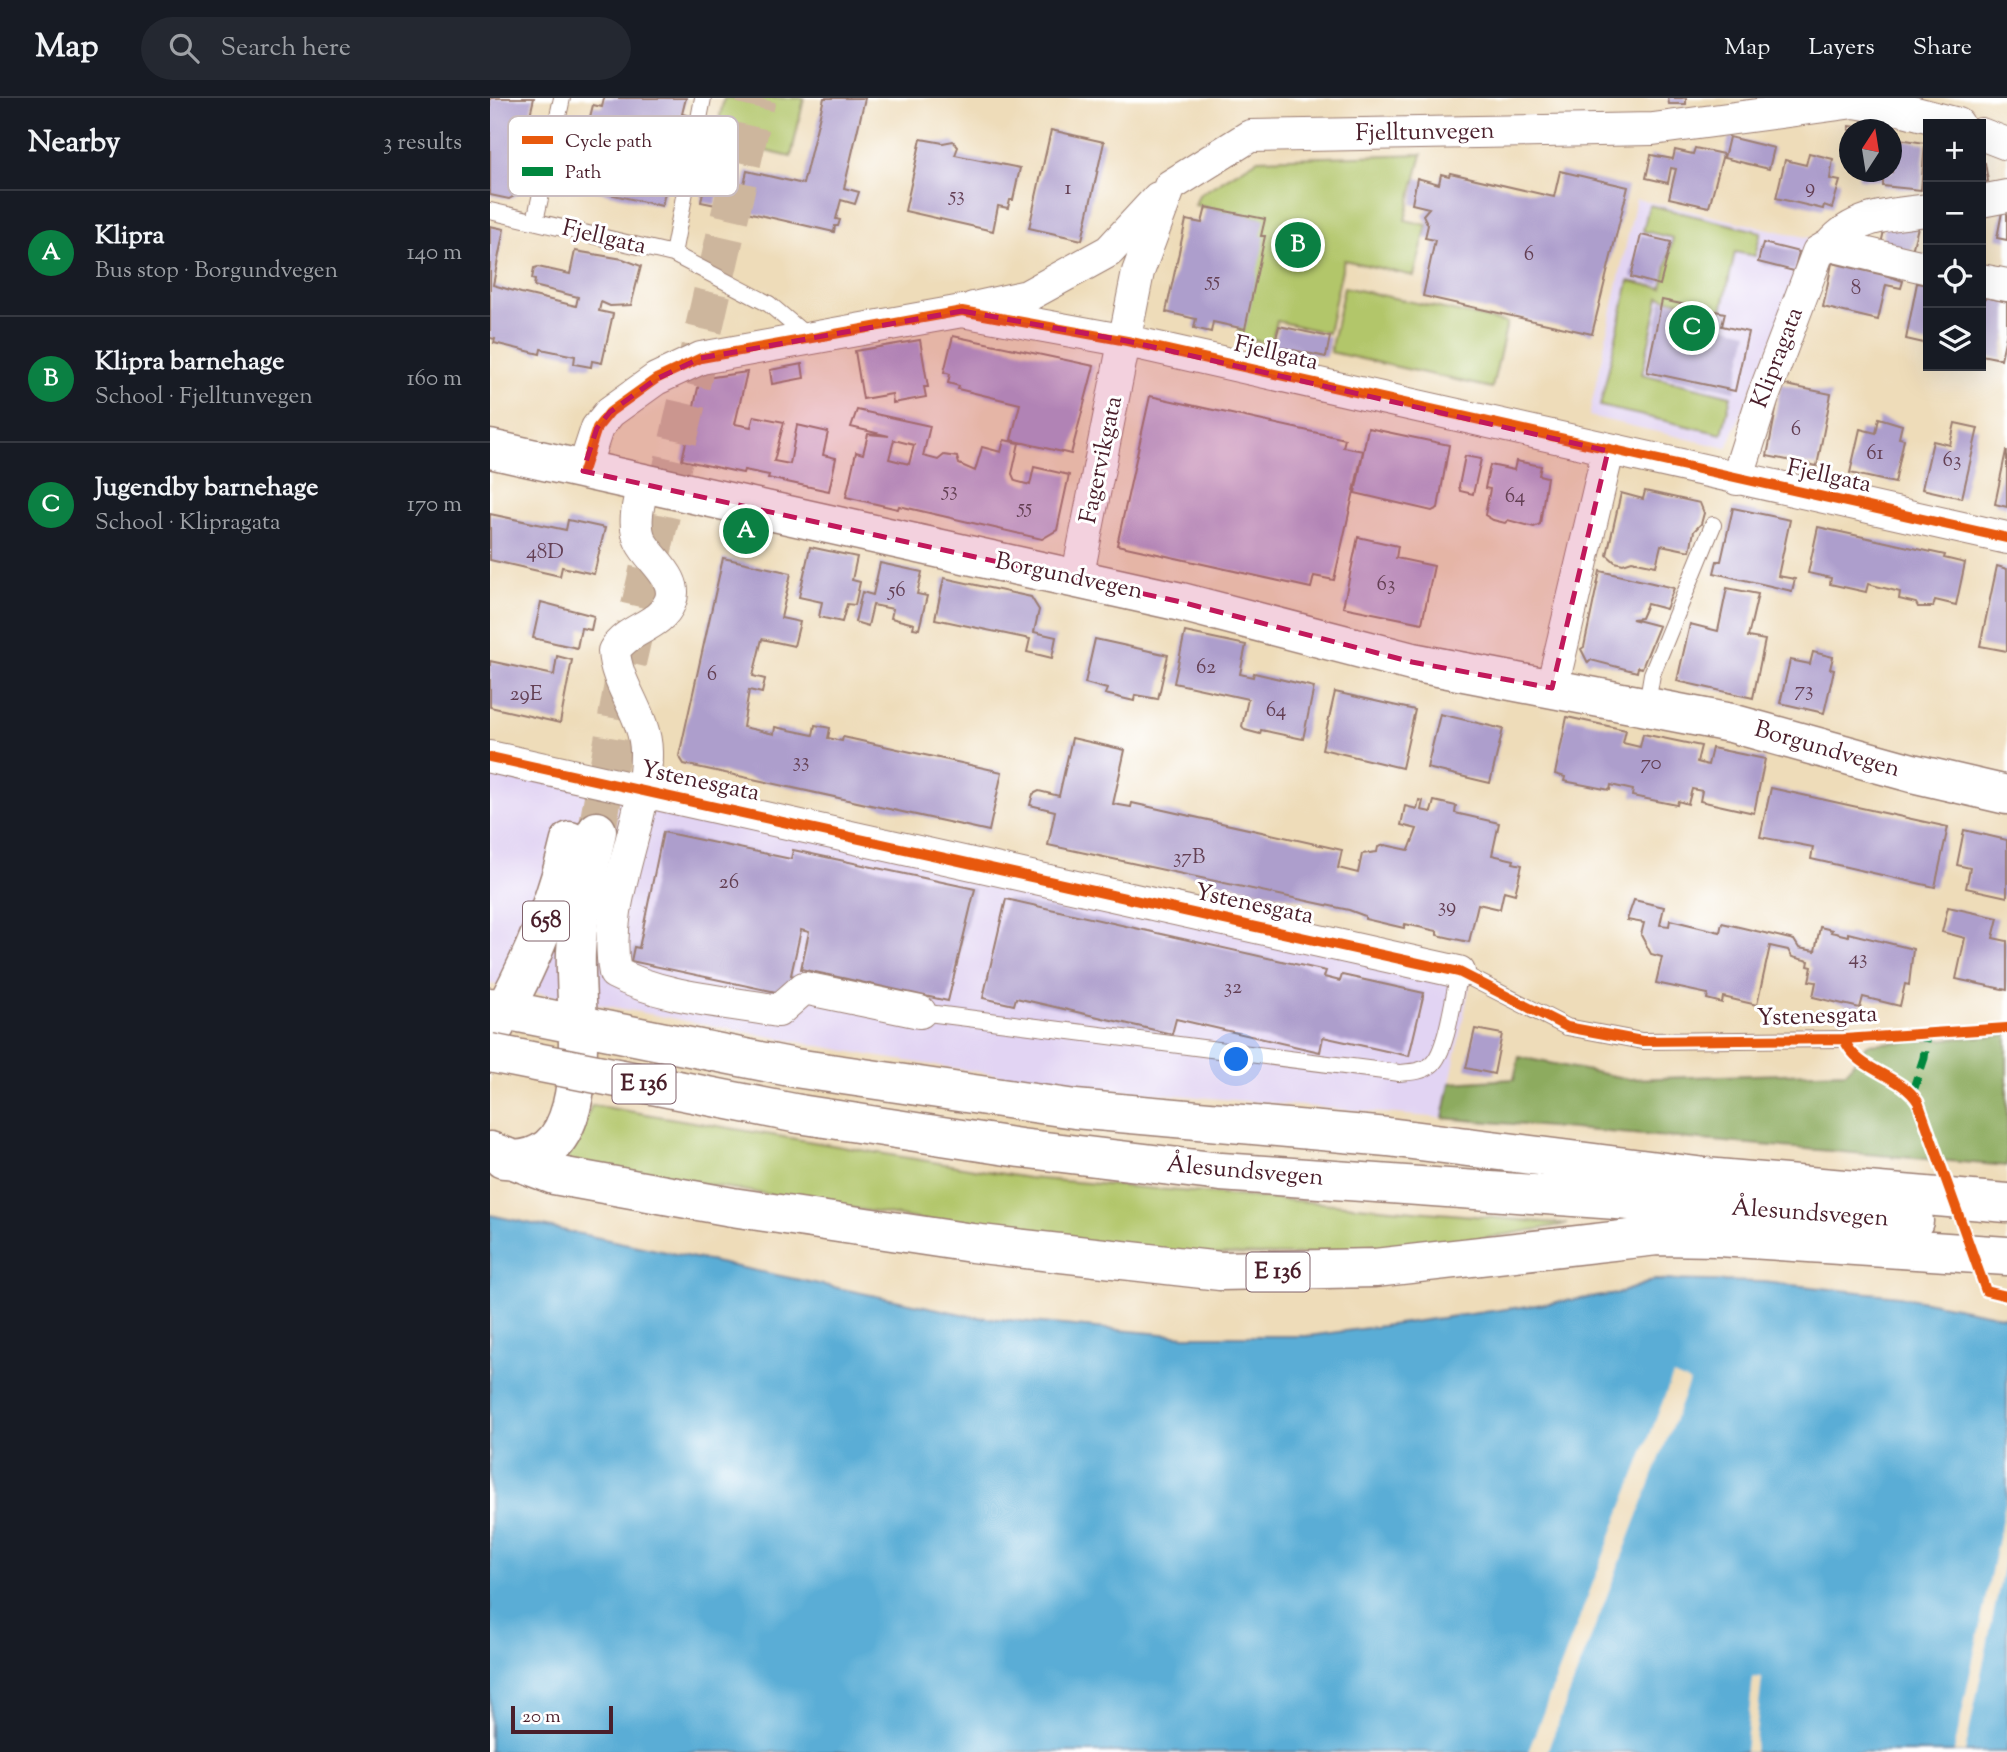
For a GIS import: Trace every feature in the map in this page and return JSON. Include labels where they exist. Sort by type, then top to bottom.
[{"type":"main road","name":"Borgundvegen","points":[[490,449],[1181,602],[1412,662],[1647,704],[1731,723],[1912,774],[2007,795]]},
{"type":"main road","name":"658","points":[[495,1017],[538,943],[561,879],[585,829],[576,954],[577,1024]]},
{"type":"main road","name":"E 136","points":[[495,1017],[577,1024],[796,1068],[1075,1109],[1388,1137],[1705,1177],[2007,1203]]},
{"type":"main road","name":"E 136","points":[[496,1156],[536,1156],[555,1142],[565,1128],[575,1097],[577,1024]]},
{"type":"main road","name":"Ålesundsvegen","points":[[490,1053],[799,1114],[1020,1148],[1221,1172],[2007,1229]]},
{"type":"main road","name":"E 136","points":[[496,1156],[554,1175],[835,1224],[972,1243],[1220,1271],[1375,1268],[1657,1237],[1719,1237],[2007,1256]]},
{"type":"street","name":"Fjelltunvegen","points":[[962,311],[1027,296],[1109,251],[1170,186],[1250,136],[1653,129],[1850,100],[1939,119]]},
{"type":"street","points":[[1986,136],[2007,144]]},
{"type":"street","points":[[1126,341],[1138,272],[1170,186]]},
{"type":"street","points":[[1986,200],[2007,196]]},
{"type":"street","name":"Klipragata","points":[[1737,479],[1763,397],[1818,252],[1858,221],[1923,211]]},
{"type":"street","points":[[1830,245],[1923,267]]},
{"type":"street","points":[[1986,280],[2007,285]]},
{"type":"street","name":"Fjellgata","points":[[583,471],[597,428],[610,412],[656,379],[701,358],[962,311],[1126,341],[1608,451],[2007,538]]},
{"type":"street","name":"Fagervikgata","points":[[1077,579],[1126,341]]},
{"type":"street","points":[[1552,688],[1608,451]]},
{"type":"street","points":[[643,483],[636,528],[640,542],[672,588],[671,601],[663,613],[628,635],[614,651],[615,663],[638,714],[646,750],[641,791],[610,946],[615,973],[633,983],[665,991],[778,1011],[804,988],[920,1012]]},
{"type":"street","name":"Ystenesgata","points":[[490,757],[1459,972]]},
{"type":"lane","name":"Fjellgata","points":[[558,116],[562,98]]},
{"type":"lane","name":"Fjellgata","points":[[700,116],[703,98]]},
{"type":"lane","name":"Fjellgata","points":[[535,221],[540,196]]},
{"type":"lane","name":"Fjellgata","points":[[673,254],[684,196]]},
{"type":"lane","name":"Fjellgata","points":[[490,211],[673,254],[769,304],[808,337]]},
{"type":"lane","points":[[1647,704],[1652,674],[1713,525]]},
{"type":"lane","points":[[920,1012],[1399,1073],[1422,1070],[1433,1064],[1441,1049],[1459,972]]},
{"type":"lane","name":"Ystenesgata","points":[[1459,972],[1567,1027],[1642,1041],[1844,1039]]},
{"type":"highlighted area","points":[[962,311],[1127,341],[1608,451],[1552,688],[1412,662],[1181,602],[583,471],[597,428],[610,412],[656,379],[701,358]]},
{"type":"shaded area","points":[[1636,199],[1814,239],[1727,448],[1589,416]]},
{"type":"shaded area","points":[[490,751],[1473,970],[1443,1118],[1072,1086],[874,1056],[490,984]]},
{"type":"green space","points":[[724,98],[804,98],[791,157],[738,144],[738,116],[720,116]]},
{"type":"green space","points":[[1422,154],[1405,220],[1427,225],[1414,276],[1344,260],[1328,333],[1277,321],[1271,344],[1237,337],[1263,219],[1195,205],[1199,195],[1258,159]]},
{"type":"green space","points":[[1649,205],[1761,232],[1755,256],[1735,252],[1722,311],[1659,297],[1642,374],[1731,396],[1722,434],[1600,406],[1629,281],[1662,288],[1673,238],[1643,231]]},
{"type":"green space","points":[[1344,287],[1507,323],[1492,388],[1330,352]]},
{"type":"green space","points":[[2007,1035],[2007,1166],[1443,1118],[1450,1083],[1514,1079],[1519,1057],[1629,1079],[1846,1072],[1867,1044]]},
{"type":"green space","points":[[592,1105],[1028,1178],[1567,1224],[1453,1244],[1291,1255],[1160,1254],[941,1223],[565,1161]]},
{"type":"water","points":[[490,1215],[976,1317],[1185,1336],[1309,1336],[1617,1294],[1655,1280],[1763,1282],[1899,1296],[2007,1317],[2007,1752],[490,1752]]},
{"type":"pier","points":[[1673,1375],[1689,1382],[1547,1752],[1528,1752]]},
{"type":"pier","points":[[2007,1495],[2004,1563],[1965,1752],[1954,1752]]},
{"type":"pier","points":[[1753,1677],[1762,1678],[1754,1752],[1745,1752]]},
{"type":"building","points":[[490,98],[534,98],[530,116],[508,116],[508,196],[514,196],[509,199],[490,195]]},
{"type":"building","points":[[604,98],[686,98],[682,114],[691,116],[590,116],[593,105],[602,107]]},
{"type":"building","points":[[824,98],[865,98],[844,188],[859,192],[855,204],[841,200],[836,219],[840,220],[834,232],[738,210],[747,171],[803,184]]},
{"type":"building","points":[[1668,98],[1686,98],[1686,104],[1669,104]]},
{"type":"building","points":[[1051,130],[1104,142],[1082,240],[1029,228]]},
{"type":"building","points":[[1729,137],[1774,148],[1769,169],[1724,158]]},
{"type":"building","points":[[921,139],[943,143],[953,141],[958,147],[955,155],[1020,168],[1013,200],[1010,200],[1008,208],[998,206],[993,231],[905,211]]},
{"type":"building","points":[[1902,139],[1923,143],[1921,190],[1883,186],[1883,182],[1902,182]]},
{"type":"building","points":[[1695,148],[1723,154],[1709,207],[1669,198],[1676,169],[1671,168],[1668,183],[1646,178],[1651,155],[1673,159],[1675,150],[1693,154]]},
{"type":"building","points":[[1809,153],[1833,159],[1830,179],[1840,182],[1832,208],[1824,205],[1823,209],[1776,198],[1785,160],[1806,165]]},
{"type":"building","points":[[1560,171],[1628,187],[1592,334],[1423,296],[1435,240],[1425,238],[1428,225],[1423,215],[1429,208],[1412,204],[1417,178],[1439,184],[1441,174],[1449,176],[1450,173],[1554,197]]},
{"type":"building","points":[[618,196],[664,196],[662,206]]},
{"type":"building","points":[[702,196],[718,196],[716,205],[701,202]]},
{"type":"building","points":[[1206,207],[1265,219],[1261,236],[1265,236],[1245,329],[1213,322],[1211,332],[1194,328],[1196,319],[1166,312],[1186,220],[1202,223]]},
{"type":"building","points":[[2003,207],[2007,208],[2007,240],[1997,238]]},
{"type":"building","points":[[1886,222],[1919,223],[1912,251],[1881,244]]},
{"type":"building","points":[[490,226],[504,229],[493,285],[521,293],[576,306],[578,297],[534,286],[535,280],[532,279],[534,268],[538,267],[570,274],[575,251],[623,259],[641,266],[631,305],[610,306],[601,302],[599,311],[613,314],[602,363],[592,361],[591,367],[574,364],[575,356],[541,349],[540,354],[494,343],[495,339],[490,338]]},
{"type":"building","points":[[1641,235],[1671,242],[1660,285],[1631,277]]},
{"type":"building","points":[[1763,243],[1799,252],[1794,271],[1758,262]]},
{"type":"building","points":[[1832,263],[1903,281],[1901,288],[1886,285],[1878,320],[1823,307]]},
{"type":"building","points":[[1917,283],[1923,284],[1923,343],[1906,339]]},
{"type":"building","points":[[1986,297],[2007,302],[2007,332],[2001,359],[1986,356]]},
{"type":"building","points":[[1662,300],[1725,313],[1722,326],[1748,332],[1735,391],[1647,372]]},
{"type":"building","points":[[1279,326],[1330,337],[1326,357],[1274,346]]},
{"type":"building","points":[[953,336],[1094,366],[1071,454],[1011,440],[1020,404],[958,389],[959,386],[948,383],[950,374],[944,372]]},
{"type":"building","points":[[920,340],[928,387],[924,387],[926,397],[893,403],[892,394],[863,399],[855,351]]},
{"type":"building","points":[[802,364],[804,378],[772,384],[770,370]]},
{"type":"building","points":[[747,372],[735,424],[751,427],[754,416],[784,422],[774,461],[790,464],[797,425],[828,432],[823,455],[836,458],[829,491],[768,478],[769,475],[744,470],[743,473],[682,460],[700,379]]},
{"type":"building","points":[[1781,384],[1831,394],[1817,466],[1767,456]]},
{"type":"building","points":[[1150,396],[1345,439],[1343,447],[1363,451],[1334,580],[1314,576],[1311,588],[1117,545]]},
{"type":"building","points":[[857,410],[930,426],[923,456],[938,460],[944,455],[957,457],[959,464],[975,471],[982,447],[1001,452],[1004,440],[1019,443],[1012,474],[1015,481],[1030,485],[1034,467],[1069,475],[1057,530],[1042,539],[899,506],[898,509],[846,497],[856,452],[863,454],[868,434],[889,436],[851,427]],"holes":[[[894,440],[914,445],[909,464],[889,459]]]},
{"type":"building","points":[[1879,418],[1902,425],[1899,438],[1904,439],[1895,483],[1850,473],[1860,429],[1876,433]]},
{"type":"building","points":[[1955,423],[1978,428],[1962,498],[1922,489],[1933,441],[1950,445]]},
{"type":"building","points":[[1368,428],[1449,445],[1438,508],[1432,511],[1355,493]]},
{"type":"building","points":[[2007,451],[2007,507],[1995,504]]},
{"type":"building","points":[[1465,456],[1481,459],[1473,494],[1460,491]]},
{"type":"building","points":[[1516,461],[1541,466],[1539,475],[1547,477],[1540,524],[1534,527],[1508,520],[1505,523],[1485,515],[1490,489],[1485,488],[1490,465],[1514,470]]},
{"type":"building","points":[[1645,491],[1700,503],[1704,513],[1701,524],[1694,531],[1690,551],[1661,545],[1656,566],[1632,561],[1623,564],[1615,562],[1607,555],[1621,493],[1643,499]]},
{"type":"building","points":[[1733,508],[1790,520],[1778,576],[1795,579],[1792,591],[1714,573],[1717,561],[1721,561]]},
{"type":"building","points":[[490,514],[566,530],[568,520],[605,528],[594,574],[562,567],[560,576],[490,560]]},
{"type":"building","points":[[1818,527],[1945,555],[1944,558],[1965,563],[1956,605],[1935,600],[1933,607],[1918,607],[1916,603],[1899,599],[1900,592],[1868,584],[1866,592],[1830,584],[1831,578],[1808,573]]},
{"type":"building","points":[[1358,537],[1398,546],[1396,558],[1434,566],[1422,623],[1343,607]]},
{"type":"building","points":[[810,547],[857,557],[852,580],[860,582],[855,605],[847,604],[842,622],[819,617],[822,602],[799,597]]},
{"type":"building","points":[[723,558],[791,573],[781,618],[800,622],[794,646],[762,639],[753,676],[765,679],[762,693],[749,690],[743,727],[774,734],[775,727],[813,735],[815,725],[830,728],[828,738],[842,741],[843,737],[1002,772],[989,831],[684,764],[679,756]]},
{"type":"building","points":[[880,563],[922,572],[917,594],[927,596],[919,629],[913,628],[914,624],[891,618],[893,609],[873,605],[868,626],[855,622],[862,592],[873,595]]},
{"type":"building","points":[[1997,566],[2007,569],[2007,651],[1980,646]]},
{"type":"building","points":[[1600,571],[1674,588],[1666,609],[1647,604],[1641,618],[1632,619],[1659,626],[1642,668],[1638,667],[1637,672],[1591,660],[1588,663],[1581,649],[1584,647]]},
{"type":"building","points":[[944,578],[1031,597],[1039,610],[1034,632],[1056,637],[1052,658],[1027,652],[1030,639],[935,619]]},
{"type":"building","points":[[1727,588],[1758,594],[1748,637],[1765,640],[1753,698],[1677,681],[1690,624],[1718,631]]},
{"type":"building","points":[[541,602],[594,616],[591,630],[581,628],[577,648],[533,638]]},
{"type":"building","points":[[1185,632],[1246,645],[1240,674],[1253,677],[1254,673],[1314,687],[1303,739],[1261,730],[1260,734],[1245,730],[1242,726],[1248,699],[1174,683]]},
{"type":"building","points":[[1095,639],[1168,655],[1158,699],[1135,695],[1134,701],[1105,694],[1107,689],[1085,683]]},
{"type":"building","points":[[1813,652],[1833,657],[1830,669],[1834,670],[1824,713],[1780,703],[1790,660],[1810,664]]},
{"type":"building","points":[[557,656],[572,660],[560,723],[490,707],[490,661],[554,675]]},
{"type":"building","points":[[1335,692],[1415,710],[1402,768],[1322,749]]},
{"type":"building","points":[[1440,714],[1503,729],[1490,783],[1427,768]]},
{"type":"building","points":[[1567,717],[1626,730],[1623,743],[1640,747],[1643,734],[1701,746],[1697,762],[1708,765],[1712,748],[1765,759],[1754,813],[1700,801],[1702,791],[1692,789],[1688,804],[1678,801],[1677,805],[1632,796],[1633,790],[1611,785],[1610,790],[1564,781],[1565,777],[1555,774]]},
{"type":"building","points":[[1072,738],[1125,750],[1113,804],[1131,807],[1132,803],[1342,850],[1338,868],[1358,873],[1362,854],[1377,852],[1378,847],[1385,845],[1409,850],[1417,829],[1401,825],[1405,806],[1417,809],[1419,800],[1423,801],[1421,810],[1431,812],[1434,801],[1456,806],[1455,813],[1499,823],[1492,855],[1514,860],[1513,863],[1522,865],[1515,894],[1504,891],[1500,909],[1478,904],[1469,942],[1437,935],[1437,931],[1405,924],[1404,928],[1365,919],[1365,916],[1349,910],[1048,845],[1055,811],[1030,805],[1033,794],[1039,791],[1059,796]]},
{"type":"building","points":[[1771,788],[1948,827],[1935,887],[1811,859],[1813,847],[1760,837]]},
{"type":"building","points":[[1964,830],[2007,840],[2007,897],[1966,888],[1970,868],[1957,865]]},
{"type":"building","points":[[663,832],[791,859],[793,850],[975,889],[948,1001],[801,969],[809,932],[801,930],[791,975],[794,976],[790,995],[631,961],[634,947],[639,948]]},
{"type":"building","points":[[1006,899],[1326,971],[1324,977],[1340,981],[1342,975],[1424,993],[1409,1056],[1323,1037],[1320,1052],[1176,1019],[1172,1034],[1016,998],[1014,1005],[983,998]]},
{"type":"building","points":[[1634,900],[1664,907],[1660,925],[1669,926],[1670,920],[1720,932],[1722,923],[1794,940],[1799,948],[1815,951],[1820,927],[1832,930],[1831,932],[1848,936],[1848,933],[1913,949],[1909,985],[1905,984],[1900,1006],[1863,997],[1860,1008],[1813,997],[1816,982],[1809,981],[1812,967],[1808,966],[1809,961],[1792,957],[1788,950],[1770,946],[1757,1005],[1723,997],[1722,1003],[1707,999],[1708,994],[1656,983],[1662,957],[1651,954],[1641,935],[1644,923],[1627,920]]},
{"type":"building","points":[[1948,907],[1998,918],[1993,938],[2007,941],[2007,990],[1956,979],[1965,938],[1942,932]]},
{"type":"building","points":[[1475,1029],[1502,1034],[1494,1074],[1466,1068]]},
{"type":"tunnel","points":[[738,181],[757,98]]},
{"type":"tunnel","points":[[597,831],[626,667],[734,196]]},
{"type":"marked path","points":[[1912,1094],[1924,1058],[1927,1033]]},
{"type":"cycle path","points":[[583,471],[597,428],[610,412],[656,379],[701,358],[962,311],[1127,341],[2007,538]]},
{"type":"cycle path","points":[[490,757],[1459,972],[1567,1027],[1642,1041],[1844,1039],[2007,1028]]},
{"type":"cycle path","points":[[1844,1039],[1859,1059],[1901,1085],[1918,1102],[1986,1291],[2007,1296]]},
{"type":"place","name":"Klipra barnehage","points":[[1298,245]]},
{"type":"place","name":"Jugendby barnehage","points":[[1692,328]]},
{"type":"place","name":"Klipra","points":[[746,531]]}]
